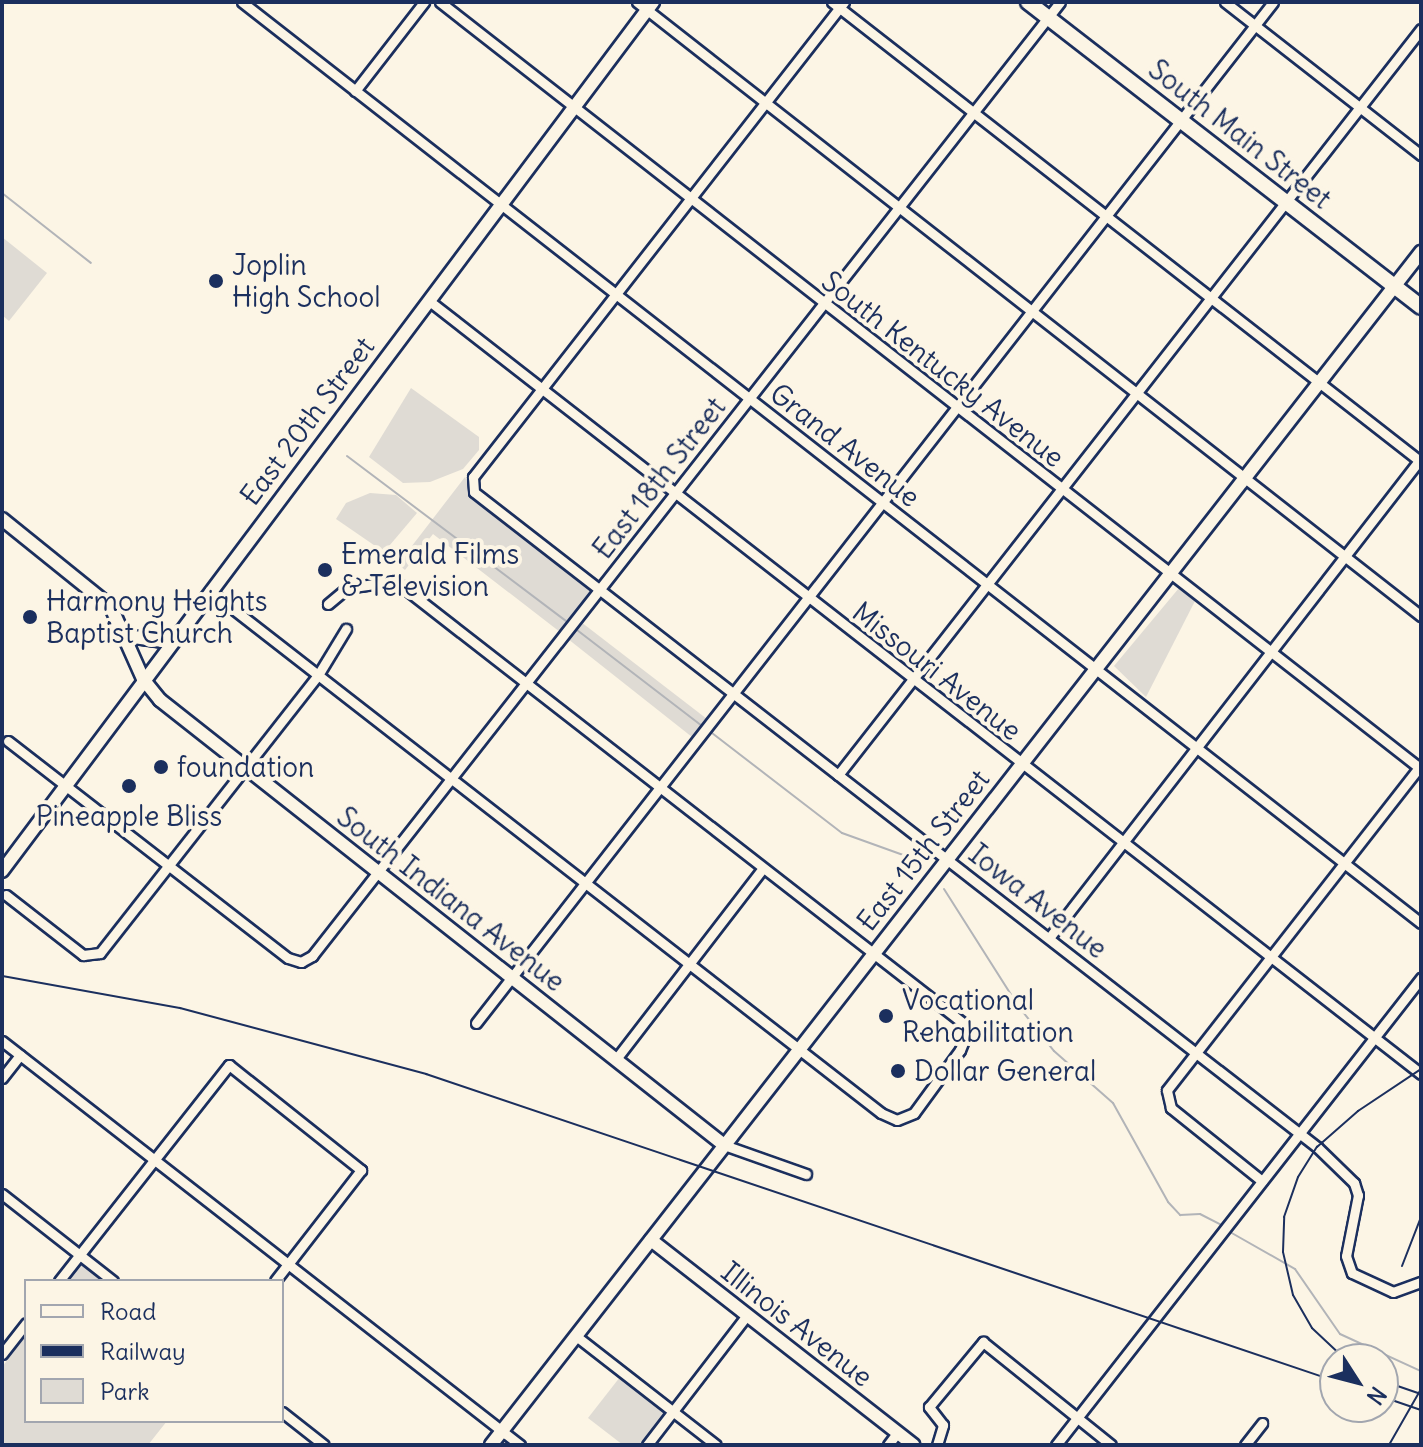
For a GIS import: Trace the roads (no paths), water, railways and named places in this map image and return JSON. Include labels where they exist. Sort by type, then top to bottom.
[{"type":"main road","name":"South Main Street","points":[[1028,2],[1421,307]]},
{"type":"main road","name":"East 20th Street","points":[[2,871],[63,784],[574,106],[646,5]]},
{"type":"main road","name":"East 15th Street","points":[[491,1445],[1421,252]]},
{"type":"main road","name":"South Indiana Avenue","points":[[2,519],[100,595],[126,636],[143,679],[160,700],[724,1145]]},
{"type":"main road","points":[[126,636],[171,642]]},
{"type":"main road","name":"Illinois Avenue","points":[[651,1240],[913,1445]]},
{"type":"street","name":"Grand Avenue","points":[[242,2],[1421,923]]},
{"type":"street","points":[[355,91],[424,2]]},
{"type":"street","name":"South Kentucky Avenue","points":[[440,2],[1420,767]]},
{"type":"street","name":"East 18th Street","points":[[169,863],[288,958],[301,962],[312,956],[1060,2]]},
{"type":"street","points":[[1225,2],[1421,155]]},
{"type":"street","points":[[476,1023],[1273,2]]},
{"type":"street","points":[[542,389],[766,103],[839,4],[1420,460],[1049,938]]},
{"type":"street","points":[[646,5],[766,103],[1421,616]]},
{"type":"street","points":[[838,775],[1421,29]]},
{"type":"street","name":"Missouri Avenue","points":[[428,300],[1421,1074]]},
{"type":"street","name":"Iowa Avenue","points":[[542,389],[471,484],[474,492],[1300,1133],[1354,1183],[1358,1195],[1347,1265],[1360,1279],[1393,1292],[1421,1282]]},
{"type":"street","points":[[210,591],[894,1120],[914,1113],[964,1042],[963,1023],[395,581],[347,588],[328,604]]},
{"type":"street","points":[[6,895],[83,955],[95,956],[318,675],[346,629]]},
{"type":"street","points":[[8,741],[169,863]]},
{"type":"street","points":[[1262,1181],[1166,1099],[1169,1087],[1420,767]]},
{"type":"street","points":[[616,1059],[763,868]]},
{"type":"street","points":[[1056,1445],[1421,978]]},
{"type":"street","points":[[2,1041],[520,1445]]},
{"type":"street","points":[[2,1078],[20,1055]]},
{"type":"street","points":[[61,1279],[229,1065],[361,1170],[277,1279]]},
{"type":"street","name":"South Indiana Avenue","points":[[724,1145],[806,1174]]},
{"type":"street","points":[[2,1194],[110,1279]]},
{"type":"street","points":[[647,1445],[747,1315]]},
{"type":"street","points":[[3,1350],[24,1325]]},
{"type":"street","points":[[576,1336],[716,1445]]},
{"type":"street","points":[[937,1445],[943,1425],[929,1407],[983,1342],[1111,1445]]},
{"type":"street","points":[[284,1414],[323,1445]]},
{"type":"street","points":[[1245,1445],[1262,1423]]},
{"type":"street","points":[[888,1445],[897,1433]]},
{"type":"waterway","points":[[2,193],[91,263]]},
{"type":"waterway","points":[[347,456],[566,621]]},
{"type":"waterway","points":[[577,630],[701,725]]},
{"type":"waterway","points":[[712,733],[842,833],[903,855],[921,868]]},
{"type":"waterway","points":[[944,889],[1019,1007],[1054,1051],[1113,1103],[1168,1202],[1180,1215],[1200,1214],[1222,1225]]},
{"type":"waterway","points":[[1230,1232],[1295,1269],[1340,1334],[1421,1371]]},
{"type":"railway","points":[[2,976],[180,1008],[426,1074],[1319,1376]]},
{"type":"railway","points":[[1328,1343],[1312,1328],[1293,1295],[1283,1252],[1284,1217],[1298,1177],[1317,1147],[1358,1111],[1421,1069]]},
{"type":"railway","points":[[1402,1266],[1421,1217]]},
{"type":"railway","points":[[1399,1386],[1421,1394]]},
{"type":"railway","points":[[1389,1445],[1421,1389]]},
{"type":"railway","points":[[1399,1402],[1421,1410]]},
{"type":"place","name":"Joplin High School","points":[[216,281]]},
{"type":"place","name":"Emerald Films & Television","points":[[325,570]]},
{"type":"place","name":"Harmony Heights Baptist Church","points":[[30,617]]},
{"type":"place","name":"foundation","points":[[161,767]]},
{"type":"place","name":"Pineapple Bliss","points":[[129,786]]},
{"type":"place","name":"Vocational Rehabilitation","points":[[886,1016]]},
{"type":"place","name":"Dollar General","points":[[898,1071]]}]
